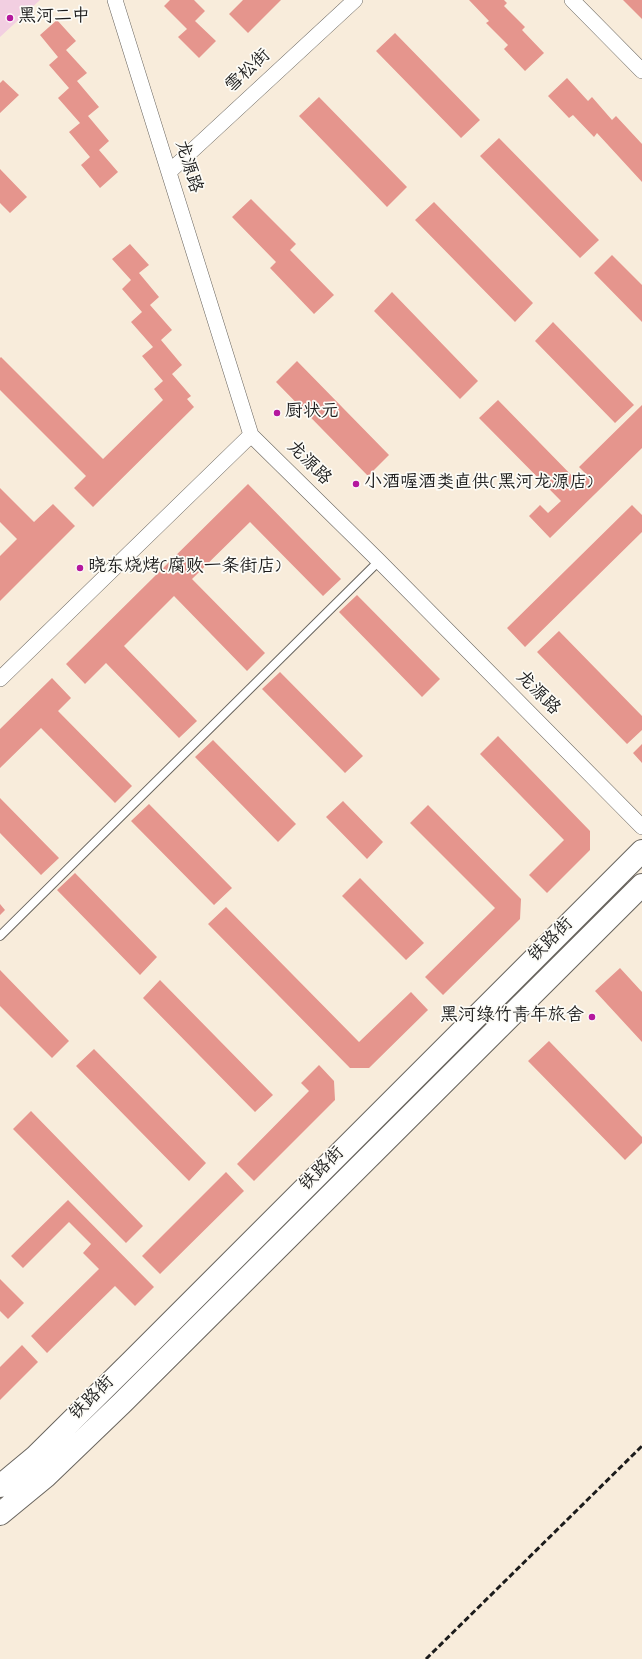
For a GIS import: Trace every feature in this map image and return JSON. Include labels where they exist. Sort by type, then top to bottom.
[{"type":"main road","name":"铁路街","points":[[0,1486],[35,1457],[642,851]]},
{"type":"main road","name":"铁路街","points":[[0,1514],[45,1477],[122,1403],[642,885]]},
{"type":"street","name":"龙源路","points":[[115,0],[251,435],[379,561],[642,827]]},
{"type":"street","name":"雪松街","points":[[169,172],[355,0]]},
{"type":"street","points":[[572,0],[642,71]]},
{"type":"street","points":[[0,679],[251,435]]},
{"type":"lane","points":[[0,936],[379,561]]},
{"type":"shaded area","name":"黑河二中","points":[[0,0],[40,0],[0,37]]},
{"type":"building","points":[[170,0],[194,0],[205,11],[195,21],[216,41],[199,58],[178,37],[187,29],[164,6]]},
{"type":"building","points":[[243,0],[281,0],[248,33],[229,14]]},
{"type":"building","points":[[469,0],[504,0],[507,3],[504,6],[525,27],[522,30],[544,53],[525,71],[504,49],[508,45],[486,23],[489,21]]},
{"type":"building","points":[[623,0],[642,0],[642,19]]},
{"type":"building","points":[[57,20],[76,41],[66,50],[87,73],[77,81],[99,107],[88,116],[109,141],[99,150],[118,172],[100,188],[81,165],[90,157],[69,132],[80,123],[58,98],[69,88],[49,65],[58,57],[40,35]]},
{"type":"building","points":[[395,33],[480,120],[461,138],[376,51]]},
{"type":"building","points":[[567,78],[588,101],[592,97],[612,120],[616,116],[642,144],[642,182],[597,133],[594,137],[573,115],[569,118],[548,96]]},
{"type":"building","points":[[3,80],[19,95],[0,113],[0,83]]},
{"type":"building","points":[[319,97],[407,187],[387,207],[299,116]]},
{"type":"building","points":[[499,138],[599,240],[580,258],[480,156]]},
{"type":"building","points":[[0,169],[27,197],[10,213],[0,203]]},
{"type":"building","points":[[251,199],[296,244],[290,250],[334,295],[314,314],[270,268],[276,262],[232,217]]},
{"type":"building","points":[[434,202],[533,303],[515,322],[415,220]]},
{"type":"building","points":[[130,244],[149,265],[139,273],[159,297],[150,305],[172,330],[161,340],[182,365],[172,374],[191,396],[187,399],[194,407],[93,507],[74,488],[86,476],[0,390],[0,358],[1,357],[103,459],[163,400],[154,389],[163,381],[142,356],[153,347],[131,322],[142,312],[122,289],[131,280],[112,259]]},
{"type":"building","points":[[612,255],[642,285],[642,322],[594,273]]},
{"type":"building","points":[[392,292],[478,381],[460,399],[374,311]]},
{"type":"building","points":[[553,322],[634,405],[615,423],[535,341]]},
{"type":"building","points":[[297,361],[389,455],[368,476],[276,382]]},
{"type":"building","points":[[498,400],[579,483],[587,475],[579,467],[642,405],[642,448],[550,538],[529,516],[540,505],[548,513],[561,501],[479,418]]},
{"type":"building","points":[[248,484],[341,579],[323,596],[250,522],[192,579],[265,653],[247,671],[174,596],[124,646],[197,721],[179,738],[106,663],[85,684],[66,664]]},
{"type":"building","points":[[0,488],[34,522],[53,504],[75,526],[0,601],[0,556],[17,539],[0,522]]},
{"type":"building","points":[[632,505],[642,515],[642,532],[525,647],[507,628]]},
{"type":"building","points":[[357,595],[440,679],[422,697],[339,612]]},
{"type":"building","points":[[559,631],[642,716],[642,730],[627,744],[537,652]]},
{"type":"building","points":[[280,672],[363,756],[345,773],[262,689]]},
{"type":"building","points":[[52,678],[71,698],[58,711],[132,786],[115,803],[41,728],[0,768],[0,729]]},
{"type":"building","points":[[498,736],[590,831],[590,850],[547,893],[529,875],[564,840],[480,754]]},
{"type":"building","points":[[213,740],[296,824],[278,842],[195,757]]},
{"type":"building","points":[[642,744],[642,763],[633,753]]},
{"type":"building","points":[[0,798],[59,858],[41,875],[0,833]]},
{"type":"building","points":[[343,801],[383,842],[367,859],[326,817]]},
{"type":"building","points":[[149,804],[232,888],[214,905],[131,821]]},
{"type":"building","points":[[428,805],[521,899],[520,919],[443,995],[425,977],[495,908],[410,823]]},
{"type":"building","points":[[75,873],[157,957],[140,975],[57,890]]},
{"type":"building","points":[[360,878],[424,943],[406,960],[342,896]]},
{"type":"building","points":[[0,904],[5,910],[0,915]]},
{"type":"building","points":[[226,907],[359,1042],[411,992],[428,1010],[369,1068],[350,1068],[208,924]]},
{"type":"building","points":[[620,968],[642,992],[642,1042],[595,991]]},
{"type":"building","points":[[0,970],[69,1041],[52,1058],[0,1006]]},
{"type":"building","points":[[160,980],[273,1095],[255,1112],[143,998]]},
{"type":"building","points":[[549,1041],[642,1137],[642,1143],[625,1160],[528,1061]]},
{"type":"building","points":[[94,1049],[206,1163],[189,1181],[76,1066]]},
{"type":"building","points":[[319,1065],[334,1081],[335,1100],[254,1181],[237,1164],[309,1091],[301,1083]]},
{"type":"building","points":[[31,1111],[143,1226],[126,1243],[13,1129]]},
{"type":"building","points":[[226,1172],[244,1191],[160,1274],[142,1256]]},
{"type":"building","points":[[68,1200],[154,1287],[135,1306],[115,1286],[47,1353],[31,1336],[99,1269],[83,1253],[91,1244],[69,1222],[23,1268],[11,1256]]},
{"type":"building","points":[[0,1279],[24,1303],[8,1319],[0,1311]]},
{"type":"building","points":[[22,1345],[38,1362],[0,1400],[0,1367]]},
{"type":"railway","points":[[426,1659],[642,1446]]},
{"type":"place","name":"黑河二中","points":[[10,18]]},
{"type":"place","name":"厨状元","points":[[277,413]]},
{"type":"place","name":"小酒喔酒类直供(黑河龙源店)","points":[[356,484]]},
{"type":"place","name":"晓东烧烤(腐败一条街店)","points":[[80,568]]},
{"type":"place","name":"黑河绿竹青年旅舍","points":[[592,1017]]}]
